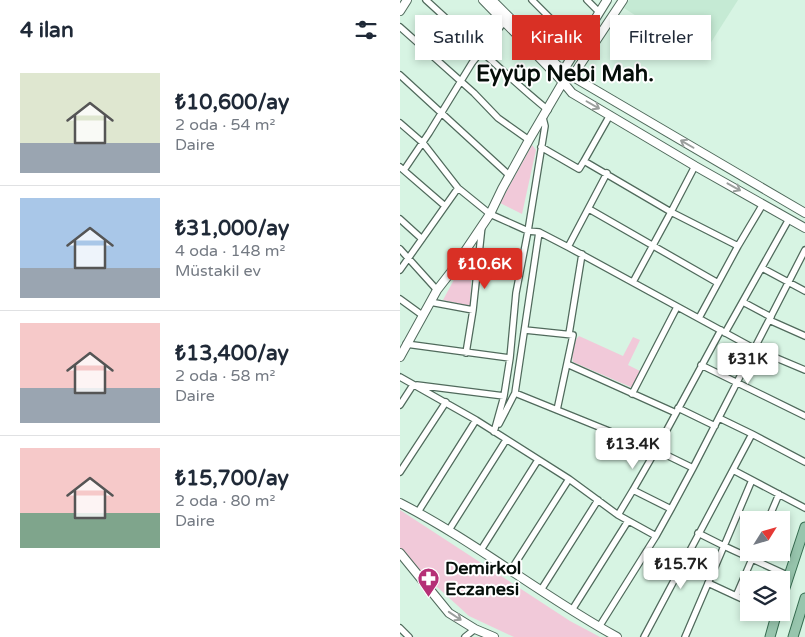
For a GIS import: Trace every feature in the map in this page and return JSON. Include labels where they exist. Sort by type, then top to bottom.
[{"type":"main road","points":[[400,11],[407,0]]},
{"type":"main road","points":[[483,0],[572,93],[695,166],[805,228]]},
{"type":"main road","points":[[492,0],[563,71],[805,213]]},
{"type":"main road","points":[[597,15],[607,0]]},
{"type":"main road","points":[[563,82],[572,77],[623,0]]},
{"type":"main road","points":[[403,349],[437,290],[490,214],[529,140],[563,82],[563,71],[570,60]]},
{"type":"main road","points":[[400,503],[449,530],[617,637]]},
{"type":"main road","points":[[790,573],[805,527]]},
{"type":"main road","points":[[401,557],[449,613],[474,633],[494,637]]},
{"type":"main road","points":[[793,637],[805,598]]},
{"type":"main road","points":[[770,637],[774,621]]},
{"type":"street","points":[[426,0],[443,15]]},
{"type":"street","points":[[532,0],[547,15]]},
{"type":"street","points":[[587,0],[599,12]]},
{"type":"street","points":[[400,27],[498,118],[529,140]]},
{"type":"street","points":[[445,206],[402,169],[423,143],[440,113],[475,60]]},
{"type":"street","points":[[492,60],[513,82],[548,110]]},
{"type":"street","points":[[400,75],[510,176]]},
{"type":"street","points":[[541,147],[579,169],[610,115]]},
{"type":"street","points":[[494,432],[504,396],[510,358],[516,293],[541,147],[544,126],[543,118]]},
{"type":"street","points":[[400,123],[423,143],[458,188],[490,214],[528,231],[539,232],[754,349],[805,370]]},
{"type":"street","points":[[584,161],[671,212],[738,246]]},
{"type":"street","points":[[633,282],[695,166]]},
{"type":"street","points":[[568,247],[607,173]]},
{"type":"street","points":[[400,270],[458,188]]},
{"type":"street","points":[[699,318],[763,204]]},
{"type":"street","points":[[589,208],[718,283]]},
{"type":"street","points":[[400,219],[422,239]]},
{"type":"street","points":[[618,514],[656,450],[701,365],[743,302],[789,219]]},
{"type":"street","points":[[466,353],[483,224]]},
{"type":"street","points":[[494,432],[516,393],[539,232]]},
{"type":"street","points":[[400,249],[437,290]]},
{"type":"street","points":[[599,627],[671,509],[720,418],[788,283],[803,261],[805,250]]},
{"type":"street","points":[[569,334],[582,254]]},
{"type":"street","points":[[762,268],[805,291]]},
{"type":"street","points":[[400,299],[422,315]]},
{"type":"street","points":[[430,302],[473,310]]},
{"type":"street","points":[[743,302],[805,336]]},
{"type":"street","points":[[632,394],[678,307]]},
{"type":"street","points":[[525,330],[573,335],[557,410]]},
{"type":"street","points":[[403,349],[437,347],[466,353],[510,358]]},
{"type":"street","points":[[567,364],[632,394],[715,426]]},
{"type":"street","points":[[701,365],[805,416]]},
{"type":"street","points":[[400,377],[476,420],[569,479],[628,521],[656,536]]},
{"type":"street","points":[[413,385],[504,396]]},
{"type":"street","points":[[400,405],[413,385]]},
{"type":"street","points":[[516,393],[656,450],[693,468]]},
{"type":"street","points":[[400,472],[446,402]]},
{"type":"street","points":[[720,418],[805,462]]},
{"type":"street","points":[[418,512],[476,420]]},
{"type":"street","points":[[644,637],[752,434]]},
{"type":"street","points":[[449,530],[506,440]]},
{"type":"street","points":[[481,550],[538,460]]},
{"type":"street","points":[[733,470],[805,508]]},
{"type":"street","points":[[511,570],[569,479]]},
{"type":"street","points":[[685,637],[752,480]]},
{"type":"street","points":[[633,490],[671,509]]},
{"type":"street","points":[[772,511],[779,494]]},
{"type":"street","points":[[541,590],[598,500]]},
{"type":"street","points":[[572,610],[628,521]]},
{"type":"street","points":[[698,533],[740,553]]},
{"type":"street","points":[[736,596],[751,561]]},
{"type":"street","points":[[756,561],[778,571]]},
{"type":"street","points":[[708,583],[740,598]]},
{"type":"street","points":[[400,628],[409,637]]},
{"type":"street","points":[[465,637],[474,633]]},
{"type":"shaded area","points":[[629,0],[738,0],[711,42],[711,15],[635,15],[624,8]]},
{"type":"shaded area","points":[[532,145],[536,150],[522,214],[500,203]]},
{"type":"shaded area","points":[[472,260],[470,306],[443,300],[463,263]]},
{"type":"shaded area","points":[[579,336],[623,356],[633,337],[640,340],[628,365],[640,371],[633,388],[573,362],[573,348]]},
{"type":"shaded area","points":[[400,510],[570,621],[600,637],[514,637],[469,616],[412,564],[400,549]]},
{"type":"place","name":"Demirkol Eczanesi","points":[[429,597]]},
{"type":"district","name":"Eyyüp Nebi Mah.","points":[[565,74]]}]
